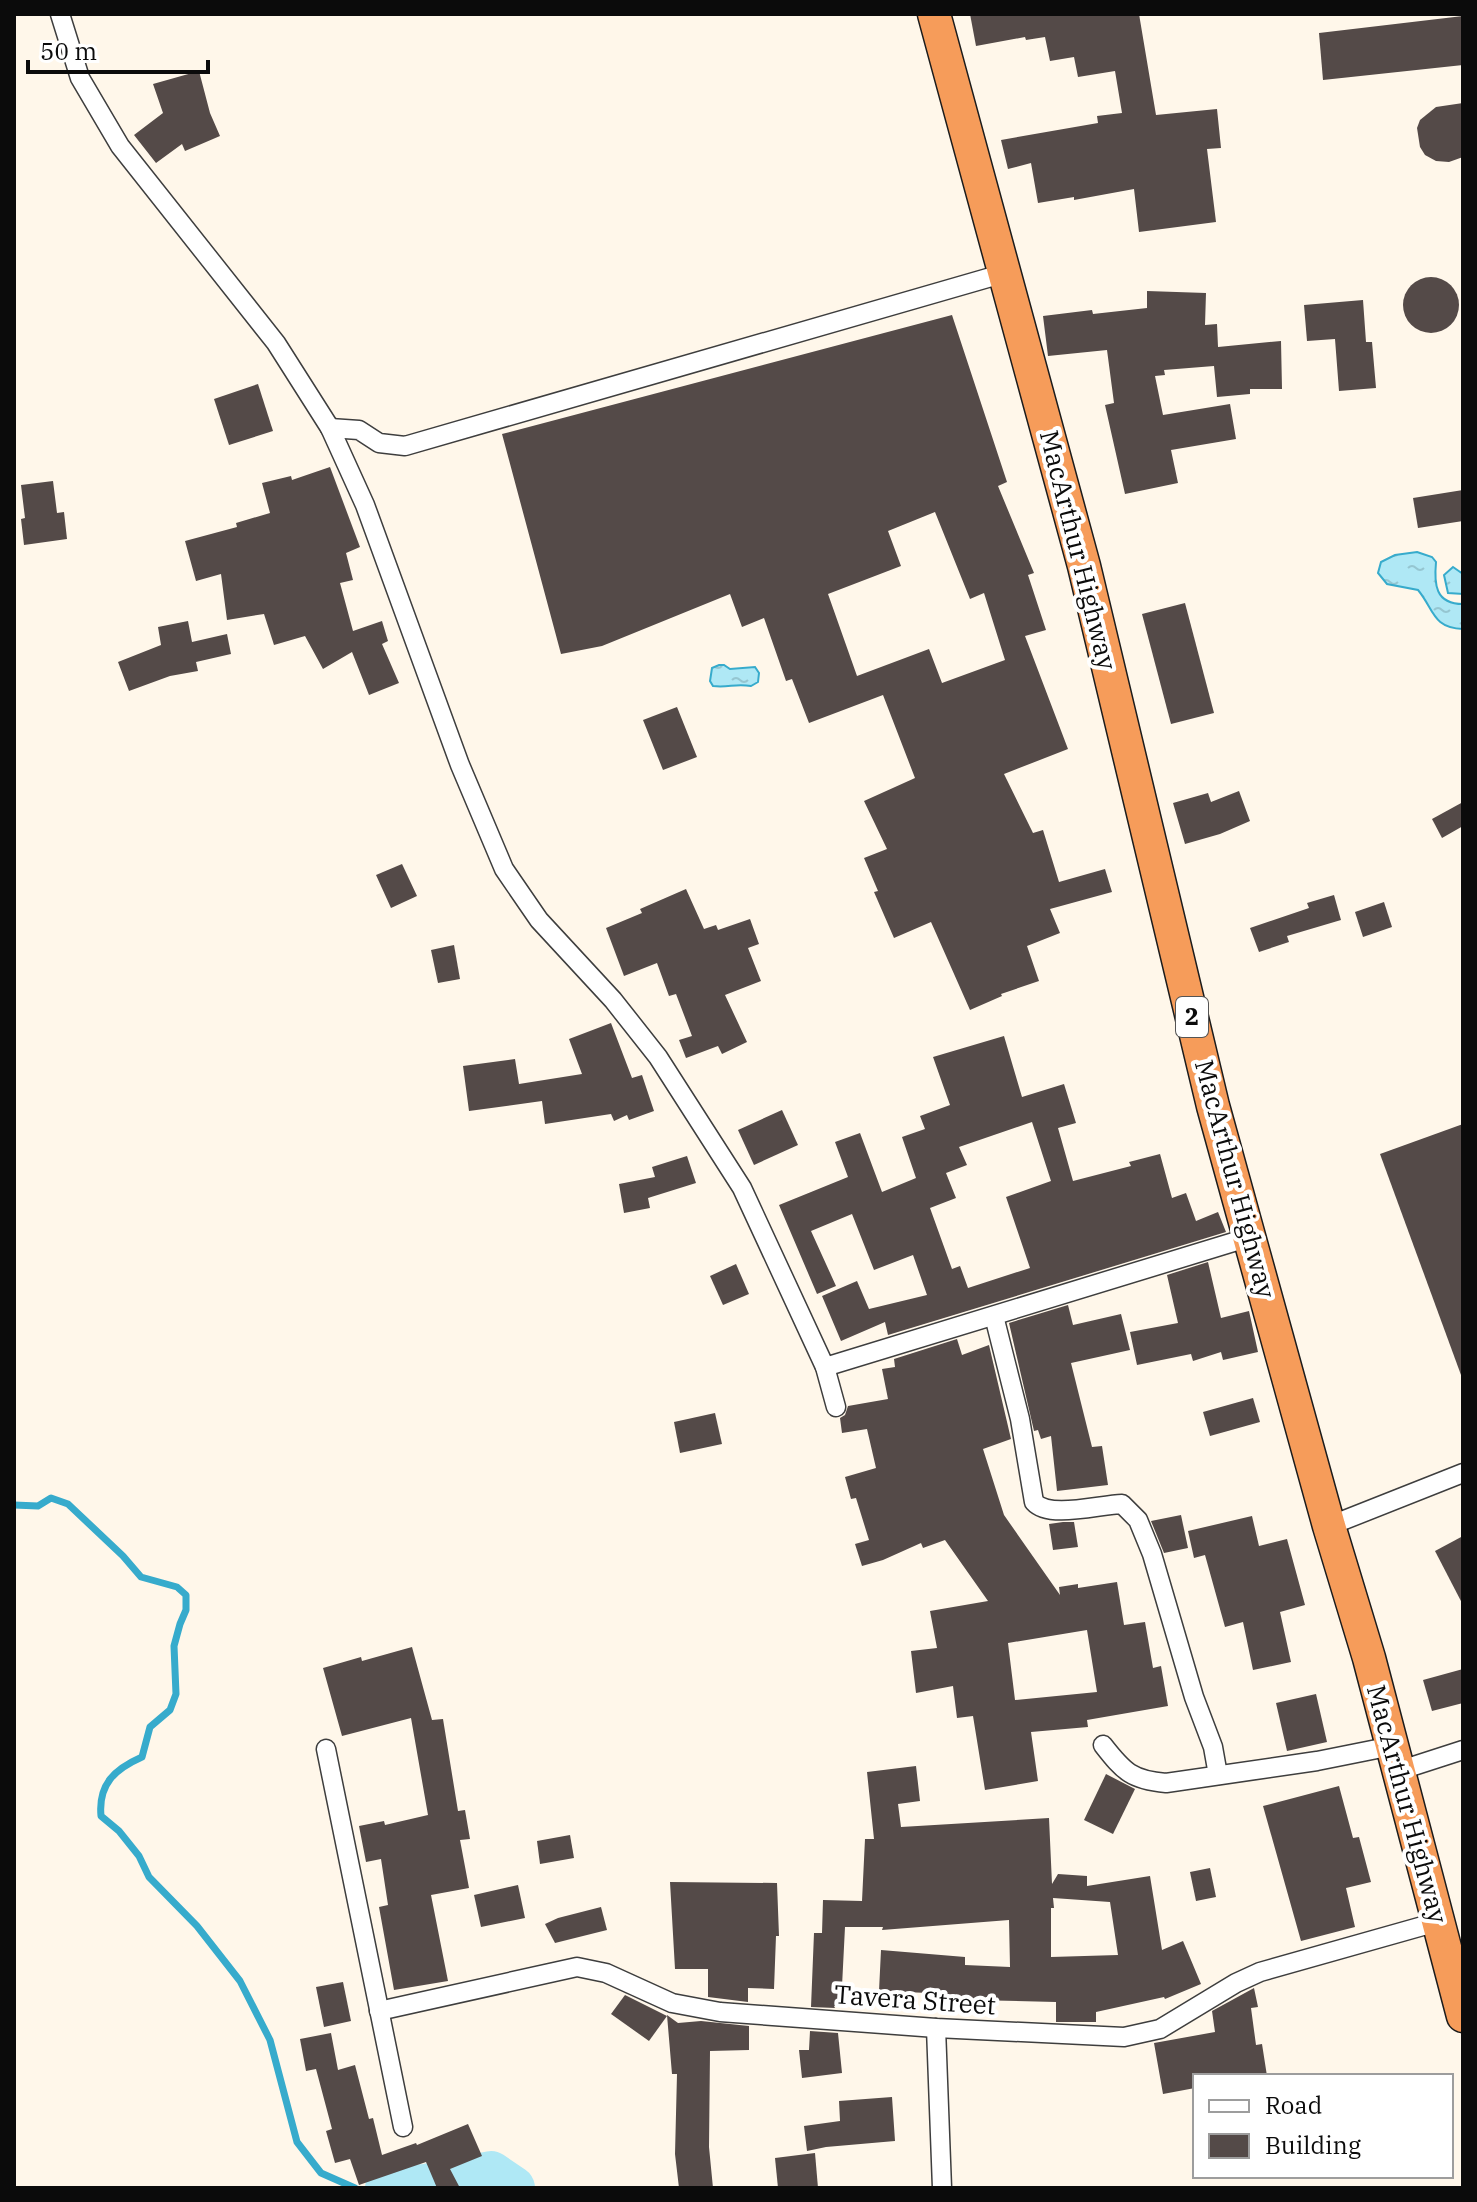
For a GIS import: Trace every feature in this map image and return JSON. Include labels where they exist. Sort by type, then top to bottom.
[{"type":"highway","name":"MacArthur Highway","points":[[934,14],[1084,566],[1213,1106],[1329,1526],[1359,1621],[1463,2016]]},
{"type":"street","points":[[60,14],[80,78],[104,121],[143,178],[276,343],[330,428],[365,505],[450,737],[504,869],[539,920],[613,1000],[658,1057],[715,1144],[742,1188],[825,1367],[836,1407]]},
{"type":"street","points":[[330,428],[359,430],[379,443],[405,446],[1005,273]]},
{"type":"street","points":[[825,1367],[1250,1237]]},
{"type":"street","points":[[994,1316],[1020,1419],[1034,1502],[1039,1508],[1055,1512],[1122,1504],[1138,1520],[1152,1554],[1194,1697],[1213,1747],[1218,1775]]},
{"type":"street","points":[[1329,1526],[1463,1473]]},
{"type":"street","points":[[1103,1745],[1121,1768],[1142,1781],[1166,1783],[1317,1761],[1395,1758],[1463,1750]]},
{"type":"street","points":[[326,1749],[403,2127]]},
{"type":"street","name":"Tavera Street","points":[[379,2011],[577,1967],[606,1973],[672,2003],[695,2008],[750,2015],[936,2028],[1124,2037],[1145,2033],[1179,2019],[1236,1983],[1260,1972],[1437,1922]]},
{"type":"street","points":[[936,2028],[944,2171],[942,2188]]},
{"type":"water","points":[[1417,552],[1432,557],[1436,562],[1436,585],[1442,597],[1463,604],[1463,629],[1439,621],[1418,590],[1387,584],[1378,573],[1381,562],[1395,555]]},
{"type":"water","points":[[1453,567],[1463,574],[1463,594],[1448,593],[1444,575]]},
{"type":"water","points":[[719,665],[730,669],[755,667],[759,673],[758,682],[751,686],[713,686],[710,681],[712,668]]},
{"type":"building","points":[[970,14],[1139,14],[1156,115],[1217,109],[1221,148],[1207,149],[1216,222],[1139,232],[1134,189],[1038,203],[1031,163],[1008,169],[1001,140],[1098,123],[1097,116],[1122,113],[1115,71],[1078,77],[1074,57],[1050,61],[1045,37],[1026,40],[1025,37],[976,46]]},
{"type":"building","points":[[1463,16],[1463,65],[1323,80],[1319,33]]},
{"type":"building","points":[[199,71],[210,113],[220,136],[185,151],[182,144],[156,163],[134,135],[163,113],[153,84]]},
{"type":"building","points":[[1463,103],[1463,157],[1449,162],[1436,161],[1425,155],[1420,147],[1417,128],[1420,120],[1436,107]]},
{"type":"building","points":[[1431,277],[1451,285],[1459,305],[1451,325],[1431,333],[1411,325],[1403,305],[1411,285]]},
{"type":"building","points":[[1147,291],[1206,293],[1205,325],[1217,324],[1218,347],[1281,341],[1282,389],[1250,389],[1250,394],[1217,397],[1214,366],[1164,370],[1165,375],[1155,376],[1163,415],[1230,404],[1236,439],[1171,450],[1178,483],[1125,494],[1105,405],[1114,403],[1107,350],[1048,356],[1043,316],[1147,308]]},
{"type":"building","points":[[1363,300],[1366,342],[1372,342],[1376,388],[1339,391],[1335,339],[1307,341],[1304,305]]},
{"type":"building","points":[[952,315],[1007,482],[998,486],[1034,573],[1028,575],[1046,630],[1025,636],[1068,749],[1004,774],[1033,833],[1043,830],[1059,882],[1105,869],[1112,892],[1050,909],[1060,933],[1027,946],[1039,981],[1001,994],[970,1010],[931,922],[894,938],[874,892],[878,891],[864,858],[887,849],[864,801],[915,778],[883,695],[809,723],[792,679],[786,681],[764,618],[742,627],[730,594],[602,646],[561,654],[502,434]],"holes":[[[935,512],[970,599],[984,593],[1005,660],[942,683],[929,649],[857,676],[828,594],[901,566],[888,531]]]},
{"type":"building","points":[[258,384],[273,431],[229,445],[214,399]]},
{"type":"building","points":[[330,467],[360,547],[346,553],[353,580],[340,583],[353,631],[382,621],[388,641],[382,644],[399,683],[369,695],[352,652],[323,669],[305,636],[274,645],[264,614],[227,620],[221,574],[196,581],[185,541],[237,527],[236,523],[270,513],[262,483],[291,476],[292,480]]},
{"type":"building","points":[[53,481],[57,513],[64,512],[67,539],[24,545],[21,485]]},
{"type":"building","points":[[1463,490],[1463,521],[1418,528],[1413,498]]},
{"type":"building","points":[[1185,603],[1214,713],[1171,724],[1142,614]]},
{"type":"building","points":[[188,621],[192,642],[227,634],[231,654],[196,662],[198,671],[170,676],[129,691],[118,662],[161,645],[158,627]]},
{"type":"building","points":[[677,707],[697,757],[663,770],[643,720]]},
{"type":"building","points":[[1239,791],[1250,821],[1185,844],[1173,803],[1208,793],[1211,802]]},
{"type":"building","points":[[1463,802],[1463,826],[1442,838],[1432,819]]},
{"type":"building","points":[[402,864],[417,896],[391,908],[376,875]]},
{"type":"building","points":[[686,889],[704,929],[716,925],[718,930],[750,919],[759,944],[748,948],[761,981],[725,995],[747,1042],[722,1054],[718,1046],[686,1058],[679,1040],[692,1036],[676,994],[669,996],[657,963],[624,976],[606,928]]},
{"type":"building","points":[[1334,895],[1341,920],[1287,936],[1289,942],[1259,952],[1250,928],[1309,908],[1307,903]]},
{"type":"building","points":[[1384,902],[1392,927],[1363,937],[1355,912]]},
{"type":"building","points":[[454,945],[460,979],[438,983],[431,950]]},
{"type":"building","points":[[611,1023],[632,1078],[642,1075],[654,1111],[629,1120],[627,1115],[614,1121],[611,1114],[545,1124],[542,1101],[469,1111],[463,1066],[515,1059],[519,1084],[582,1074],[569,1039]]},
{"type":"building","points":[[1004,1036],[1022,1097],[1064,1084],[1076,1123],[1058,1128],[1073,1181],[1131,1166],[1129,1162],[1160,1154],[1172,1198],[1186,1193],[1196,1221],[1218,1212],[1226,1232],[888,1335],[885,1322],[841,1341],[822,1296],[857,1281],[869,1309],[927,1295],[913,1255],[874,1270],[852,1214],[811,1231],[836,1286],[817,1294],[779,1205],[848,1177],[835,1142],[860,1133],[882,1192],[916,1178],[902,1137],[925,1129],[920,1116],[950,1105],[933,1057]],"holes":[[[1032,1122],[1051,1181],[1006,1197],[1030,1268],[968,1288],[960,1266],[952,1269],[930,1208],[956,1198],[946,1173],[967,1165],[959,1147]]]},
{"type":"building","points":[[782,1110],[798,1145],[754,1165],[738,1130]]},
{"type":"building","points":[[1463,1124],[1463,1374],[1461,1375],[1380,1154]]},
{"type":"building","points":[[687,1156],[696,1183],[648,1198],[650,1208],[624,1213],[619,1184],[655,1177],[652,1167]]},
{"type":"building","points":[[1208,1262],[1221,1318],[1249,1311],[1258,1352],[1223,1360],[1221,1352],[1193,1361],[1191,1354],[1137,1365],[1130,1332],[1178,1323],[1167,1275]]},
{"type":"building","points":[[736,1264],[749,1294],[723,1305],[710,1276]]},
{"type":"building","points":[[1068,1305],[1073,1325],[1121,1314],[1130,1350],[1071,1363],[1092,1447],[1102,1446],[1108,1485],[1057,1491],[1051,1436],[1041,1439],[1038,1430],[1034,1431],[1009,1323]]},
{"type":"building","points":[[957,1339],[962,1355],[989,1345],[1011,1439],[983,1449],[1004,1515],[1060,1595],[1059,1587],[1078,1584],[1078,1588],[1117,1582],[1124,1625],[1145,1622],[1153,1668],[1161,1666],[1168,1706],[1087,1720],[1088,1727],[1031,1732],[1038,1781],[985,1790],[973,1716],[957,1718],[953,1686],[916,1693],[911,1651],[937,1648],[930,1611],[988,1601],[945,1540],[923,1548],[921,1543],[862,1566],[855,1544],[869,1540],[856,1498],[851,1499],[845,1477],[876,1468],[867,1429],[842,1433],[840,1418],[845,1415],[848,1406],[888,1399],[882,1369],[895,1367],[894,1359]],"holes":[[[1087,1630],[1097,1692],[1015,1700],[1008,1643]]]},
{"type":"building","points":[[1253,1398],[1260,1422],[1210,1436],[1203,1412]]},
{"type":"building","points":[[715,1413],[722,1444],[680,1453],[674,1422]]},
{"type":"building","points":[[1181,1515],[1188,1548],[1164,1553],[1151,1521]]},
{"type":"building","points":[[1252,1516],[1259,1546],[1287,1539],[1305,1605],[1280,1612],[1291,1662],[1253,1670],[1243,1622],[1225,1627],[1205,1555],[1194,1558],[1188,1531]]},
{"type":"building","points":[[1074,1522],[1078,1547],[1053,1550],[1049,1524]]},
{"type":"building","points":[[1463,1536],[1463,1605],[1435,1551]]},
{"type":"building","points":[[412,1647],[432,1720],[443,1719],[458,1811],[465,1810],[470,1839],[460,1840],[469,1888],[431,1895],[448,1981],[394,1990],[379,1907],[388,1905],[381,1859],[366,1862],[359,1826],[384,1821],[385,1825],[428,1815],[411,1718],[342,1736],[323,1668]]},
{"type":"building","points":[[1463,1669],[1463,1703],[1432,1711],[1423,1680]]},
{"type":"building","points":[[1316,1694],[1327,1742],[1287,1751],[1276,1703]]},
{"type":"building","points":[[916,1766],[920,1801],[898,1804],[901,1827],[1049,1818],[1052,1884],[1058,1874],[1087,1876],[1087,1886],[1150,1876],[1162,1950],[1183,1941],[1201,1984],[1165,1999],[1096,2012],[1096,2022],[1056,2022],[1056,2002],[972,2000],[928,1996],[929,1993],[879,1991],[881,1950],[965,1957],[965,1965],[1010,1967],[1009,1920],[882,1930],[883,1927],[845,1927],[841,2006],[811,2007],[814,1933],[822,1933],[823,1900],[862,1901],[865,1839],[874,1839],[867,1772]],"holes":[[[1053,1898],[1110,1902],[1118,1955],[1051,1957]]]},
{"type":"building","points":[[1106,1774],[1135,1789],[1113,1834],[1084,1820]]},
{"type":"building","points":[[1339,1786],[1353,1838],[1359,1837],[1371,1882],[1346,1888],[1355,1927],[1301,1941],[1263,1806]]},
{"type":"building","points":[[570,1835],[574,1858],[540,1864],[537,1841]]},
{"type":"building","points":[[1210,1868],[1216,1897],[1196,1901],[1190,1872]]},
{"type":"building","points":[[670,1882],[777,1883],[779,1936],[776,1936],[774,1989],[748,1988],[748,2002],[708,1997],[708,1969],[675,1969]]},
{"type":"building","points":[[518,1885],[525,1918],[481,1927],[474,1895]]},
{"type":"building","points":[[601,1907],[607,1930],[555,1943],[545,1924],[558,1918]]},
{"type":"building","points":[[343,1982],[351,2021],[324,2027],[316,1987]]},
{"type":"building","points":[[1254,1988],[1258,2007],[1251,2008],[1256,2045],[1262,2044],[1267,2074],[1193,2074],[1193,2088],[1163,2094],[1154,2043],[1215,2032],[1212,2011]]},
{"type":"building","points":[[625,1995],[667,2016],[649,2041],[611,2014]]},
{"type":"building","points":[[667,2015],[678,2023],[701,2021],[749,2026],[749,2050],[710,2051],[709,2147],[713,2188],[679,2188],[675,2154],[677,2074],[672,2074]]},
{"type":"building","points":[[810,2031],[838,2033],[842,2073],[802,2078],[799,2050],[809,2050]]},
{"type":"building","points":[[331,2033],[338,2070],[355,2065],[382,2155],[417,2145],[468,2124],[482,2156],[450,2169],[460,2188],[437,2188],[426,2162],[359,2185],[350,2159],[335,2163],[326,2131],[332,2129],[316,2069],[306,2071],[300,2039]]},
{"type":"building","points":[[892,2097],[895,2141],[807,2151],[804,2126],[840,2121],[839,2101]]},
{"type":"building","points":[[815,2153],[818,2188],[778,2188],[775,2158]]},
{"type":"waterway","points":[[14,1505],[38,1506],[51,1498],[68,1504],[141,1577],[177,1587],[186,1595],[186,1610],[174,1646],[176,1694],[170,1710],[150,1727],[142,1757],[110,1779],[102,1795],[101,1816],[119,1831],[139,1856],[149,1877],[197,1926],[240,1981],[270,2040],[297,2142],[321,2173],[355,2188]]},
{"type":"waterway","points":[[387,2188],[425,2186],[491,2173],[513,2188]]}]
